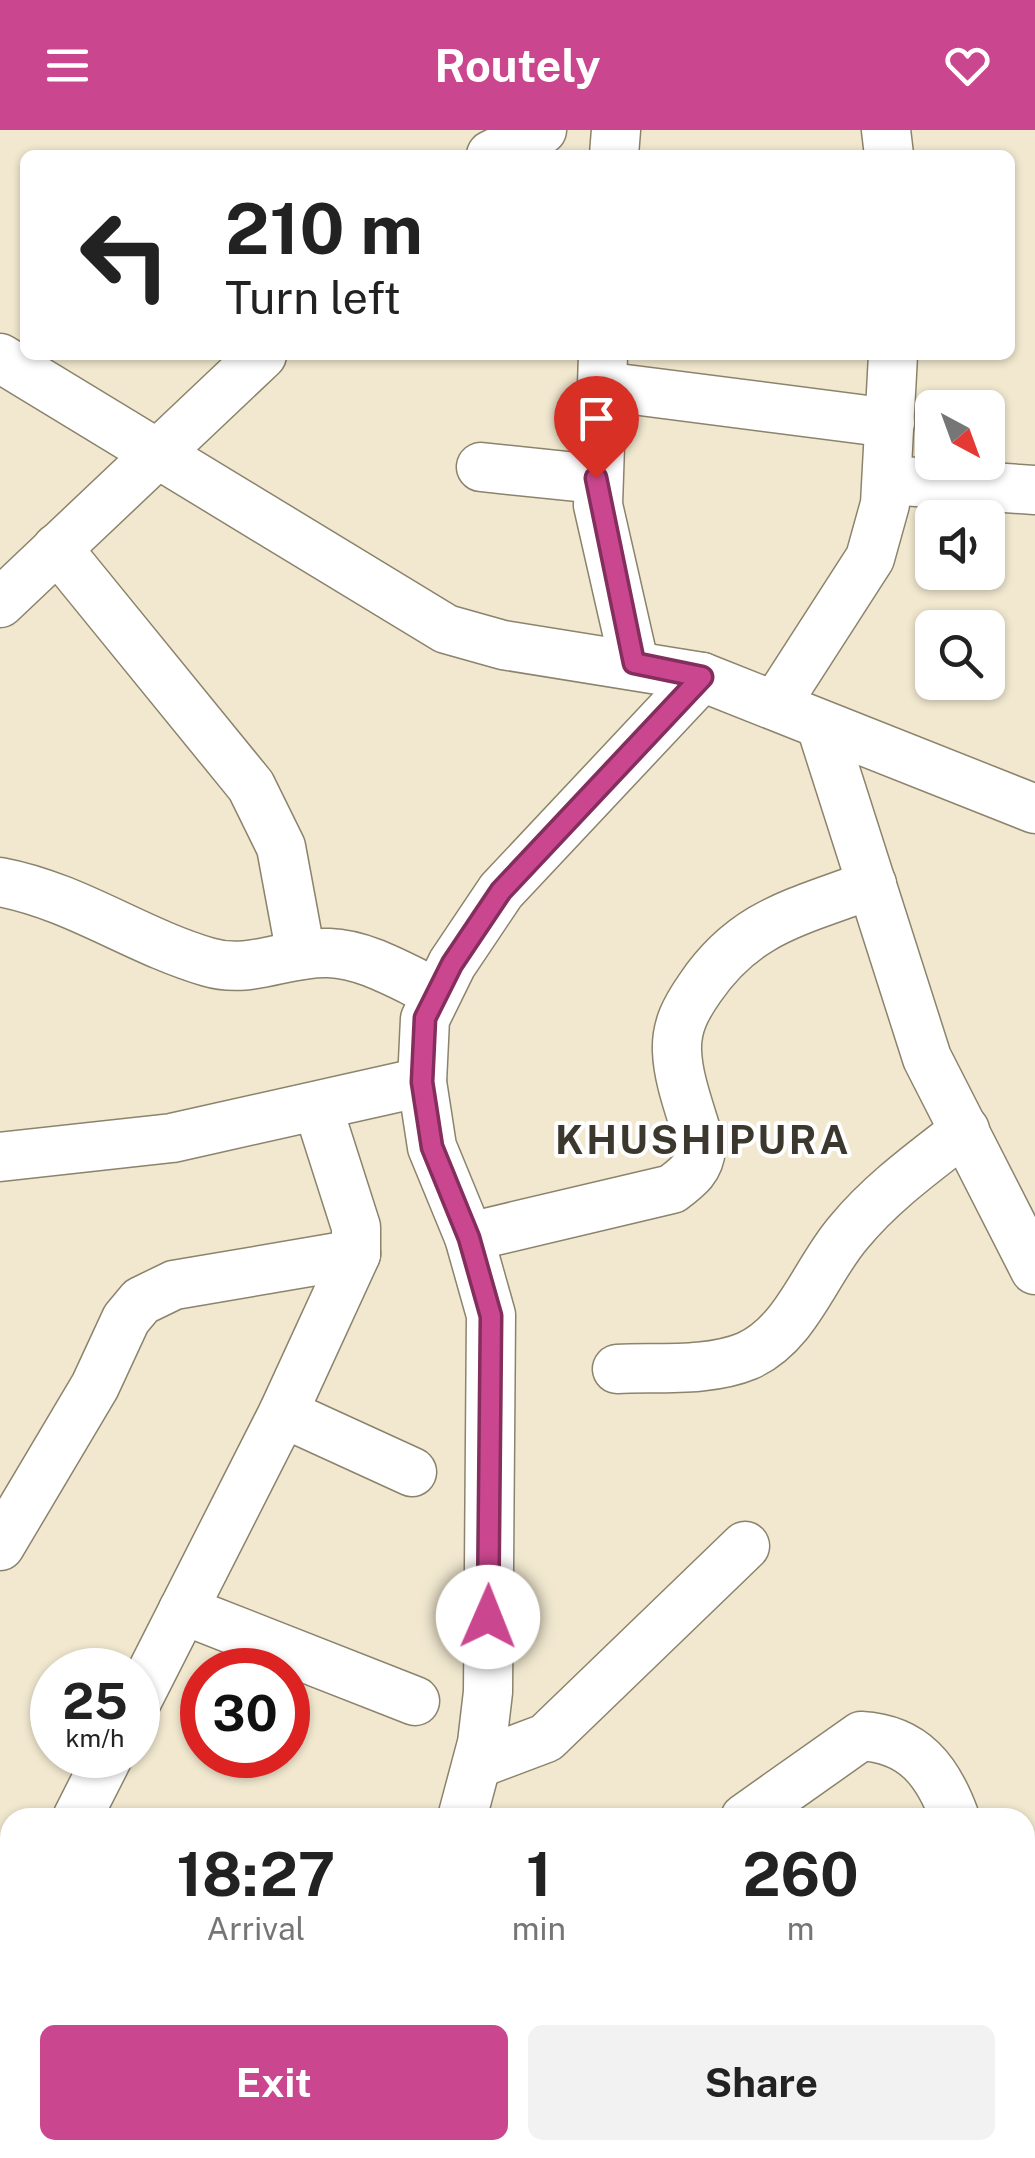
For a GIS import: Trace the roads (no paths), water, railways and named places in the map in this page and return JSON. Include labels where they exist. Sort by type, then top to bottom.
[{"type":"street","points":[[501,150],[542,130]]},
{"type":"street","points":[[0,358],[446,629],[502,645],[634,663],[702,677],[1035,809]]},
{"type":"street","points":[[0,603],[154,452],[256,360]]},
{"type":"street","points":[[776,704],[870,558],[886,480],[894,360]]},
{"type":"street","points":[[634,663],[596,478],[603,371],[890,422]]},
{"type":"street","points":[[481,467],[596,478]]},
{"type":"street","points":[[886,480],[1035,490]]},
{"type":"street","points":[[57,548],[252,786],[281,847],[301,954]]},
{"type":"street","points":[[465,1808],[488,1692],[491,1316],[469,1238],[432,1147],[422,1082],[425,1018],[501,891],[702,677]]},
{"type":"street","points":[[820,726],[927,1058],[1035,1270]]},
{"type":"street","points":[[0,882],[42,890],[208,962],[239,968],[301,954],[332,952],[360,959],[437,993]]},
{"type":"street","points":[[469,1238],[672,1188],[690,1176],[700,1160],[701,1148],[677,1054],[678,1030],[688,1006],[722,955],[738,941],[760,928],[872,884]]},
{"type":"street","points":[[0,1157],[172,1138],[422,1082]]},
{"type":"street","points":[[160,1655],[283,1413],[356,1254],[356,1228],[318,1108]]},
{"type":"street","points":[[616,1369],[718,1363],[747,1356],[770,1342],[788,1325],[850,1230],[893,1186],[965,1130]]},
{"type":"street","points":[[0,1546],[94,1386],[126,1319],[141,1300],[154,1290],[174,1285],[356,1254]]},
{"type":"street","points":[[283,1413],[412,1472]]},
{"type":"street","points":[[476,1764],[546,1738],[744,1546]]},
{"type":"street","points":[[183,1610],[415,1701]]},
{"type":"street","points":[[758,1808],[861,1736],[880,1737],[922,1758],[943,1785],[951,1808]]},
{"type":"street","points":[[93,1808],[102,1778]]},
{"type":"district","name":"KHUSHIPURA","points":[[703,1139]]}]
